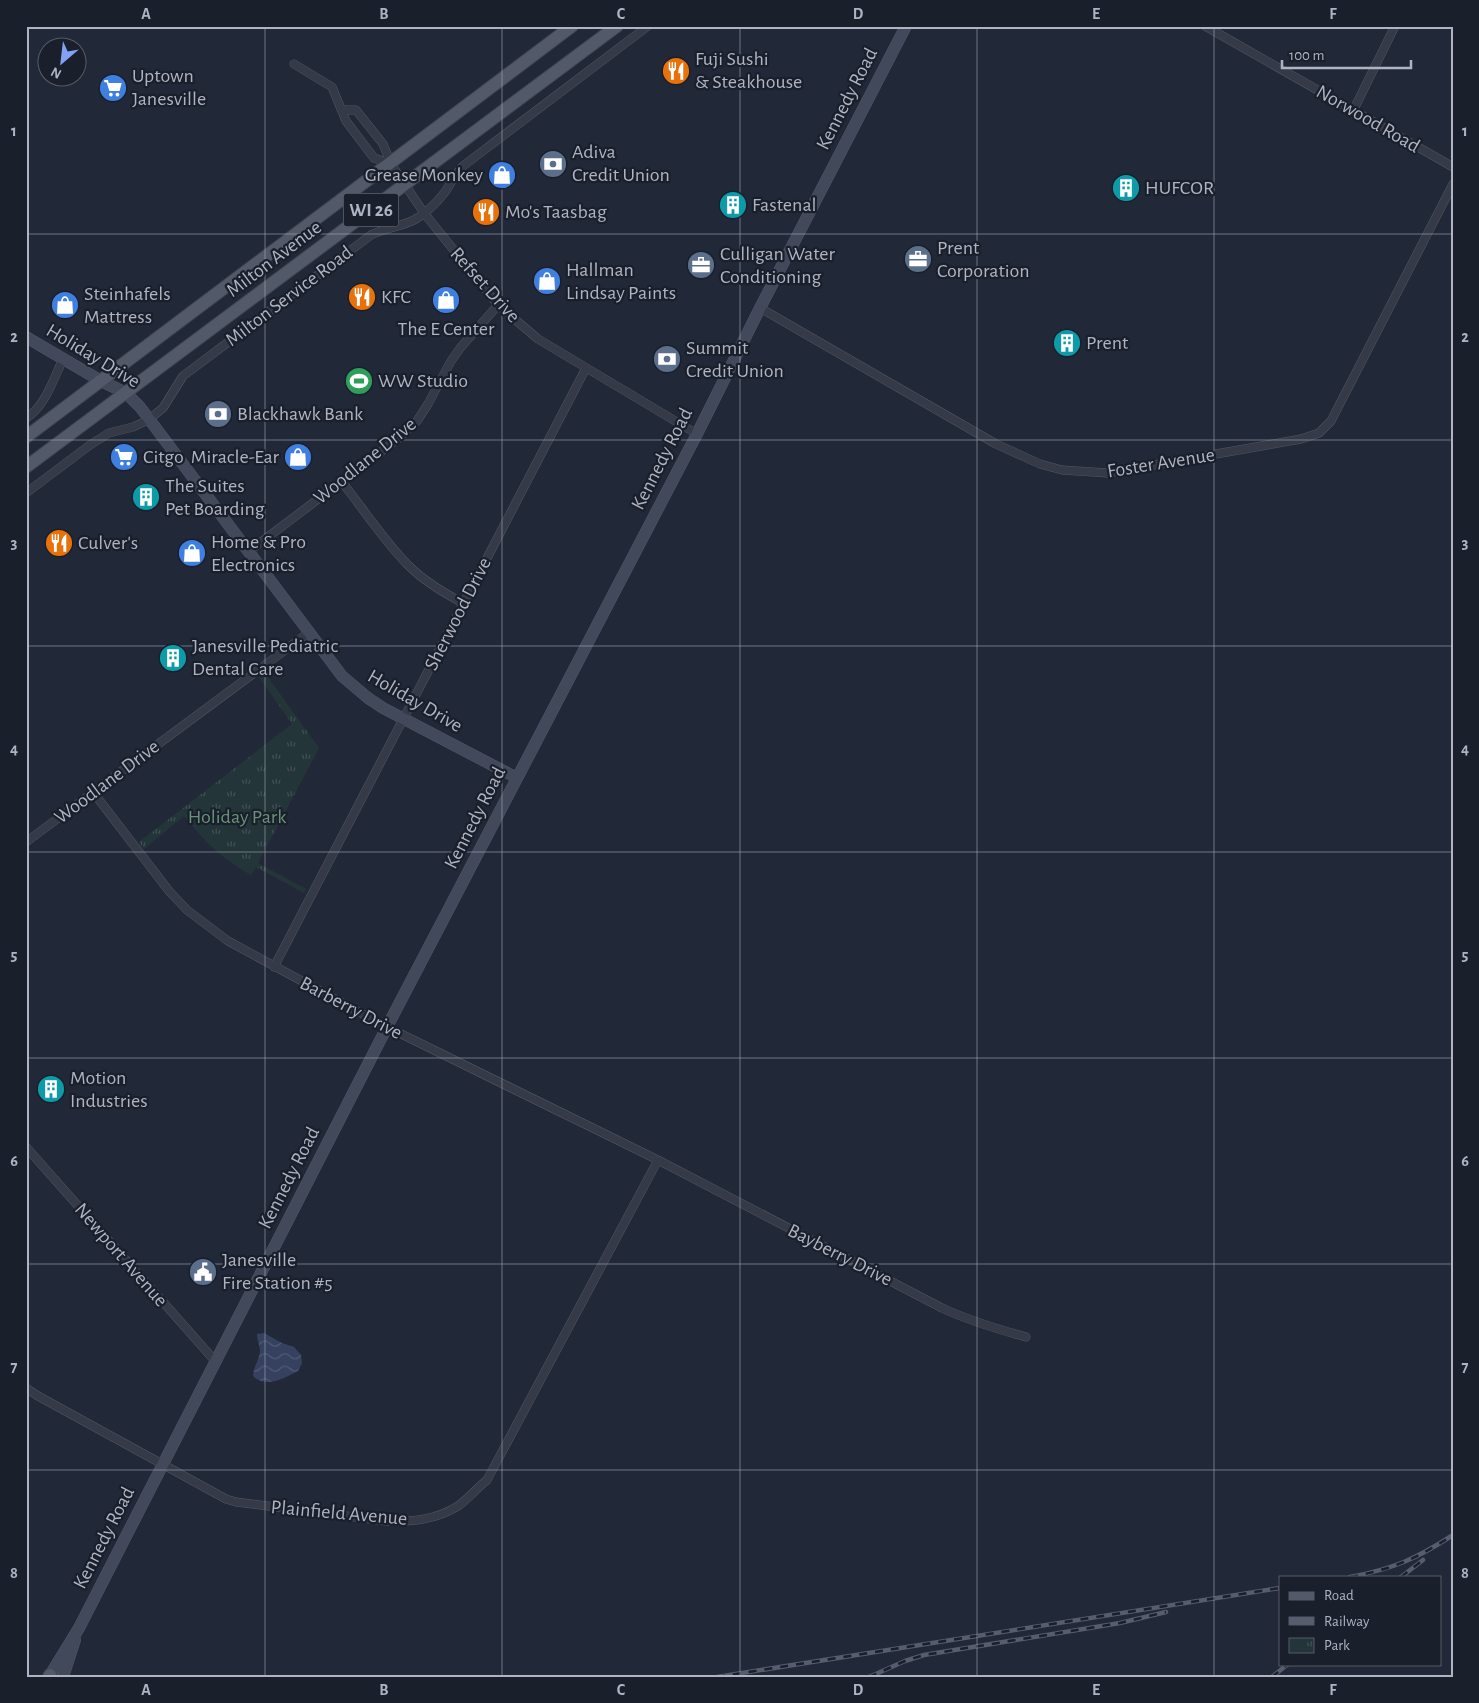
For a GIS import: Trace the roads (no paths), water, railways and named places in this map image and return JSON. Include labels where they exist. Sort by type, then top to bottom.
[{"type":"main road","name":"Milton Avenue","points":[[26,437],[572,26]]},
{"type":"main road","name":"Milton Avenue","points":[[26,468],[617,26]]},
{"type":"street","name":"Milton Service Road","points":[[26,493],[109,433],[133,427],[148,420],[163,408],[183,376],[370,235],[411,222],[424,213],[440,198],[463,166],[648,26]]},
{"type":"street","name":"Kennedy Road","points":[[53,1676],[163,1466],[387,1027],[697,434],[906,26]]},
{"type":"street","name":"Norwood Road","points":[[1205,26],[1453,167]]},
{"type":"street","points":[[1353,111],[1395,26]]},
{"type":"street","points":[[294,64],[332,87],[346,121],[374,158],[391,164]]},
{"type":"street","name":"Refset Drive","points":[[342,110],[356,110],[383,144],[391,164],[424,213],[498,305],[538,339],[697,434]]},
{"type":"street","name":"Foster Avenue","points":[[760,308],[993,442],[1040,464],[1070,471],[1108,473],[1291,441],[1318,433],[1331,421],[1453,184]]},
{"type":"street","name":"Woodlane Drive","points":[[248,552],[399,438],[417,421],[451,361],[498,305]]},
{"type":"street","name":"Holiday Drive","points":[[26,337],[101,381],[126,393],[140,407],[342,676],[368,698],[403,719],[517,778]]},
{"type":"street","points":[[26,418],[33,414],[43,400],[63,359]]},
{"type":"street","name":"Sherwood Drive","points":[[274,967],[586,368]]},
{"type":"street","points":[[342,482],[395,551],[410,567],[439,591],[463,603]]},
{"type":"street","name":"Woodlane Drive","points":[[26,842],[308,633]]},
{"type":"street","name":"Barberry Drive","points":[[93,792],[169,891],[187,910],[228,941],[387,1027],[658,1160]]},
{"type":"street","name":"Newport Avenue","points":[[26,1148],[216,1362]]},
{"type":"street","name":"Bayberry Drive","points":[[658,1160],[942,1308],[976,1323],[1026,1337]]},
{"type":"street","name":"Plainfield Avenue","points":[[26,1388],[163,1466],[226,1499],[255,1506],[386,1521],[408,1522],[440,1514],[457,1506],[487,1480],[658,1160]]},
{"type":"water","points":[[264,1333],[294,1347],[301,1355],[302,1363],[298,1371],[270,1382],[258,1380],[253,1376],[260,1351],[257,1334]]},
{"type":"railway","points":[[1354,1576],[1392,1567],[1427,1551],[1453,1535]]},
{"type":"railway","points":[[1402,1576],[1423,1560]]},
{"type":"railway","points":[[717,1677],[1279,1588]]},
{"type":"railway","points":[[869,1677],[924,1655],[1120,1623],[1166,1612]]},
{"type":"railway","points":[[1272,1677],[1286,1666]]},
{"type":"place","name":"Fuji Sushi & Steakhouse","points":[[676,71]]},
{"type":"place","name":"Uptown Janesville","points":[[113,88]]},
{"type":"place","name":"Adiva Credit Union","points":[[553,164]]},
{"type":"place","name":"Grease Monkey","points":[[502,175]]},
{"type":"place","name":"HUFCOR","points":[[1126,188]]},
{"type":"place","name":"Fastenal","points":[[733,205]]},
{"type":"place","name":"Mo's Taasbag","points":[[486,212]]},
{"type":"place","name":"Prent Corporation","points":[[918,259]]},
{"type":"place","name":"Culligan Water Conditioning","points":[[701,265]]},
{"type":"place","name":"Hallman Lindsay Paints","points":[[547,281]]},
{"type":"place","name":"KFC","points":[[362,297]]},
{"type":"place","name":"The E Center","points":[[446,300]]},
{"type":"place","name":"Steinhafels Mattress","points":[[65,305]]},
{"type":"place","name":"Prent","points":[[1067,343]]},
{"type":"place","name":"Summit Credit Union","points":[[667,359]]},
{"type":"place","name":"WW Studio","points":[[359,381]]},
{"type":"place","name":"Blackhawk Bank","points":[[218,414]]},
{"type":"place","name":"Citgo","points":[[124,457]]},
{"type":"place","name":"Miracle-Ear","points":[[298,457]]},
{"type":"place","name":"The Suites Pet Boarding","points":[[146,497]]},
{"type":"place","name":"Culver's","points":[[59,543]]},
{"type":"place","name":"Home & Pro Electronics","points":[[192,553]]},
{"type":"place","name":"Janesville Pediatric Dental Care","points":[[173,658]]},
{"type":"place","name":"Motion Industries","points":[[51,1089]]},
{"type":"place","name":"Janesville Fire Station #5","points":[[203,1272]]},
{"type":"park label","name":"Holiday Park","points":[[237,817]]}]
